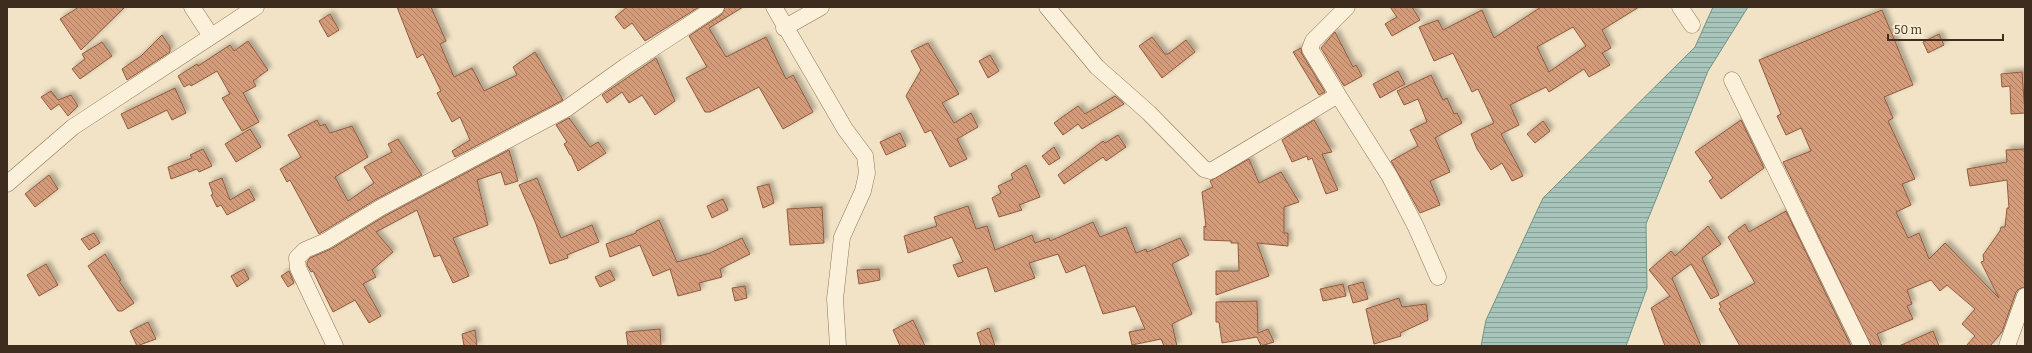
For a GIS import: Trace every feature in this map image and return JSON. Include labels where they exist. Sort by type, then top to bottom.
[{"type":"street","points":[[192,7],[211,36]]},
{"type":"street","points":[[7,184],[73,127],[256,7]]},
{"type":"street","points":[[335,346],[298,268],[297,258],[305,250],[326,241],[387,204],[566,109],[626,66],[716,7]]},
{"type":"street","points":[[774,7],[784,28],[845,129],[865,156],[867,173],[863,191],[842,237],[835,299],[838,346]]},
{"type":"street","points":[[784,28],[821,7]]},
{"type":"street","points":[[1047,7],[1097,67],[1149,113],[1204,169],[1211,171],[1338,95]]},
{"type":"street","points":[[1347,7],[1313,41],[1310,48],[1390,177],[1416,227],[1438,277]]},
{"type":"street","points":[[1680,7],[1692,25]]},
{"type":"street","points":[[1732,80],[1862,346]]},
{"type":"street","points":[[2008,346],[2025,296]]},
{"type":"water","points":[[1713,7],[1748,7],[1708,71],[1646,224],[1647,288],[1626,346],[1481,346],[1486,320],[1543,198],[1695,47]]},
{"type":"building","points":[[79,7],[125,7],[81,50],[60,19]]},
{"type":"building","points":[[397,7],[431,7],[446,41],[440,44],[454,77],[472,68],[484,91],[517,75],[513,67],[535,52],[563,100],[455,157],[452,151],[470,140],[460,117],[452,122],[437,93],[441,91],[423,54],[417,58]]},
{"type":"building","points":[[627,7],[699,7],[645,41],[632,23],[624,29],[615,17]]},
{"type":"building","points":[[725,7],[743,7],[709,28],[726,57],[766,37],[786,79],[793,75],[813,112],[783,129],[759,87],[710,112],[705,112],[686,78],[707,67],[689,36],[721,15]]},
{"type":"building","points":[[1390,7],[1412,7],[1420,20],[1392,36],[1385,24],[1397,17]]},
{"type":"building","points":[[1541,7],[1639,7],[1602,30],[1611,48],[1602,53],[1610,65],[1589,77],[1584,69],[1549,92],[1546,87],[1510,105],[1519,125],[1501,134],[1523,176],[1512,181],[1502,163],[1491,170],[1477,149],[1471,134],[1494,123],[1478,89],[1472,92],[1453,53],[1434,61],[1419,27],[1438,20],[1443,30],[1482,10],[1494,38]],"holes":[[[1573,27],[1586,46],[1549,72],[1537,47]]]},
{"type":"building","points":[[1882,10],[1913,85],[1884,97],[1893,118],[1888,121],[1915,179],[1902,184],[1911,205],[1896,212],[1908,238],[1919,233],[1929,259],[1945,243],[1999,298],[1981,262],[1984,261],[1983,255],[2000,231],[2001,227],[2005,227],[2007,208],[2009,208],[2007,180],[1970,186],[1967,169],[2007,162],[2006,150],[2025,149],[2025,287],[2016,292],[2002,332],[1990,346],[1966,346],[1975,336],[1962,324],[1975,309],[1947,285],[1940,291],[1931,280],[1907,290],[1912,304],[1907,306],[1913,319],[1877,334],[1882,346],[1871,346],[1783,162],[1811,151],[1801,128],[1786,135],[1777,116],[1781,114],[1759,60]]},
{"type":"building","points":[[330,14],[339,30],[328,37],[319,21]]},
{"type":"building","points":[[1335,32],[1353,67],[1356,65],[1362,76],[1344,86],[1321,48]]},
{"type":"building","points":[[1939,34],[1944,45],[1928,53],[1923,42]]},
{"type":"building","points":[[162,35],[170,47],[170,52],[127,80],[122,69],[141,56]]},
{"type":"building","points":[[1152,37],[1165,54],[1168,54],[1186,40],[1195,52],[1162,78],[1139,46]]},
{"type":"building","points":[[248,41],[268,70],[253,81],[256,86],[243,93],[259,122],[242,131],[222,98],[230,94],[217,71],[191,86],[190,84],[184,87],[178,76],[197,64],[198,66],[230,45],[234,51]]},
{"type":"building","points":[[102,42],[112,56],[80,79],[72,69],[85,59],[82,54]]},
{"type":"building","points":[[928,43],[959,94],[942,103],[954,123],[971,113],[978,127],[957,139],[967,159],[950,167],[931,130],[925,133],[906,96],[921,70],[911,51]]},
{"type":"building","points":[[1301,48],[1302,54],[1325,92],[1319,95],[1293,52]]},
{"type":"building","points":[[990,55],[999,71],[988,78],[979,61]]},
{"type":"building","points":[[656,58],[675,101],[655,115],[642,95],[629,103],[622,92],[607,103],[602,95]]},
{"type":"building","points":[[1398,71],[1405,84],[1380,98],[1373,84]]},
{"type":"building","points":[[2022,72],[2025,113],[2011,114],[2010,86],[2002,87],[2001,74]]},
{"type":"building","points":[[1431,75],[1443,100],[1447,98],[1454,114],[1457,113],[1462,123],[1435,138],[1450,172],[1430,181],[1440,205],[1420,213],[1391,161],[1418,146],[1410,130],[1427,122],[1418,99],[1404,105],[1397,91]]},
{"type":"building","points":[[175,88],[186,113],[172,120],[167,110],[128,129],[121,114]]},
{"type":"building","points":[[51,91],[58,100],[71,95],[78,106],[68,116],[59,104],[51,110],[41,97]]},
{"type":"building","points":[[1115,96],[1124,104],[1082,129],[1078,124],[1063,135],[1054,123],[1078,106],[1085,114]]},
{"type":"building","points":[[569,118],[590,147],[598,142],[606,153],[578,171],[564,144],[567,142],[556,125]]},
{"type":"building","points":[[317,120],[320,126],[325,124],[330,133],[352,126],[368,157],[335,177],[348,201],[374,183],[364,167],[392,152],[388,144],[398,139],[422,175],[375,200],[319,234],[290,180],[287,182],[280,169],[301,157],[288,135]]},
{"type":"building","points":[[1314,120],[1332,152],[1322,154],[1338,190],[1326,194],[1312,158],[1308,160],[1307,156],[1292,162],[1282,140]]},
{"type":"building","points":[[1741,120],[1764,168],[1721,199],[1709,181],[1713,178],[1695,152]]},
{"type":"building","points":[[1543,121],[1550,131],[1535,143],[1527,134]]},
{"type":"building","points":[[250,129],[261,147],[236,162],[225,144]]},
{"type":"building","points":[[900,133],[906,146],[886,155],[880,142]]},
{"type":"building","points":[[1118,135],[1126,147],[1106,161],[1103,157],[1064,184],[1058,175],[1103,141],[1105,143]]},
{"type":"building","points":[[1054,147],[1060,158],[1049,165],[1042,156]]},
{"type":"building","points":[[203,149],[212,166],[199,172],[197,169],[171,179],[168,167],[192,158],[190,155]]},
{"type":"building","points":[[509,150],[518,181],[505,185],[501,172],[477,180],[488,225],[453,238],[469,276],[453,283],[440,255],[434,257],[417,210],[376,232],[393,252],[372,270],[376,277],[363,284],[381,316],[369,323],[355,300],[333,312],[313,271],[311,272],[307,265],[310,258],[331,249],[385,216]]},
{"type":"building","points":[[1249,159],[1259,183],[1281,172],[1299,202],[1284,207],[1284,233],[1288,233],[1288,246],[1257,243],[1269,276],[1216,295],[1216,271],[1239,271],[1238,243],[1231,243],[1231,241],[1204,240],[1204,226],[1206,227],[1202,192],[1213,187],[1210,181]]},
{"type":"building","points":[[1026,165],[1040,197],[1019,205],[1022,210],[999,217],[992,198],[1001,193],[998,186],[1013,179],[1011,174]]},
{"type":"building","points":[[49,175],[58,189],[35,207],[25,194]]},
{"type":"building","points":[[222,178],[230,200],[249,189],[255,200],[227,215],[221,205],[217,207],[211,195],[213,194],[209,183]]},
{"type":"building","points":[[537,178],[561,238],[592,225],[599,242],[567,255],[568,258],[550,264],[536,224],[519,185]]},
{"type":"building","points":[[769,184],[774,203],[763,208],[757,187]]},
{"type":"building","points":[[723,199],[728,210],[712,218],[707,206]]},
{"type":"building","points":[[968,206],[976,229],[987,226],[995,250],[1032,235],[1035,243],[1049,238],[1050,241],[1093,222],[1100,237],[1126,227],[1136,253],[1146,249],[1147,252],[1180,238],[1189,255],[1172,264],[1192,314],[1172,324],[1177,346],[1164,346],[1161,339],[1132,345],[1129,332],[1145,329],[1135,306],[1103,314],[1085,265],[1066,273],[1058,254],[1029,263],[1035,278],[995,292],[987,267],[958,277],[953,265],[963,262],[952,237],[908,253],[904,236],[937,226],[934,217]]},
{"type":"building","points":[[822,207],[824,243],[790,245],[787,209]]},
{"type":"building","points":[[1786,211],[1851,346],[1740,346],[1719,309],[1721,307],[1719,303],[1755,283],[1728,237],[1745,224],[1749,232]]},
{"type":"building","points":[[659,220],[677,262],[710,253],[742,238],[750,254],[720,269],[722,277],[699,283],[701,290],[678,296],[670,269],[653,276],[640,245],[610,257],[606,244],[636,233],[636,231]]},
{"type":"building","points":[[1708,226],[1721,244],[1702,258],[1719,295],[1711,299],[1691,264],[1672,278],[1701,346],[1665,346],[1651,308],[1670,296],[1649,270],[1671,251],[1675,256]]},
{"type":"building","points":[[94,233],[100,243],[89,250],[81,239]]},
{"type":"building","points":[[105,254],[121,280],[119,281],[134,303],[122,311],[118,311],[88,266]]},
{"type":"building","points":[[46,264],[58,285],[39,296],[27,275]]},
{"type":"building","points":[[244,269],[249,279],[237,287],[231,276]]},
{"type":"building","points":[[879,269],[880,280],[859,284],[857,270]]},
{"type":"building","points":[[610,270],[615,280],[600,287],[595,277]]},
{"type":"building","points":[[289,271],[294,283],[288,287],[281,276]]},
{"type":"building","points":[[1363,282],[1368,299],[1353,303],[1348,286]]},
{"type":"building","points":[[1343,284],[1346,296],[1323,301],[1320,289]]},
{"type":"building","points":[[745,286],[747,298],[735,301],[732,288]]},
{"type":"building","points":[[1399,298],[1402,307],[1426,304],[1428,320],[1400,333],[1401,336],[1374,344],[1366,309]]},
{"type":"building","points":[[1257,301],[1258,333],[1268,329],[1274,342],[1261,346],[1257,337],[1222,343],[1219,322],[1216,322],[1216,302]]},
{"type":"building","points":[[913,320],[925,346],[900,346],[893,330]]},
{"type":"building","points":[[148,322],[156,339],[137,346],[130,331]]},
{"type":"building","points":[[989,328],[995,346],[981,346],[977,333]]},
{"type":"building","points":[[660,329],[661,346],[628,346],[626,332]]},
{"type":"building","points":[[475,330],[477,346],[464,346],[462,334]]},
{"type":"building","points":[[1933,331],[1939,346],[1899,346]]}]
